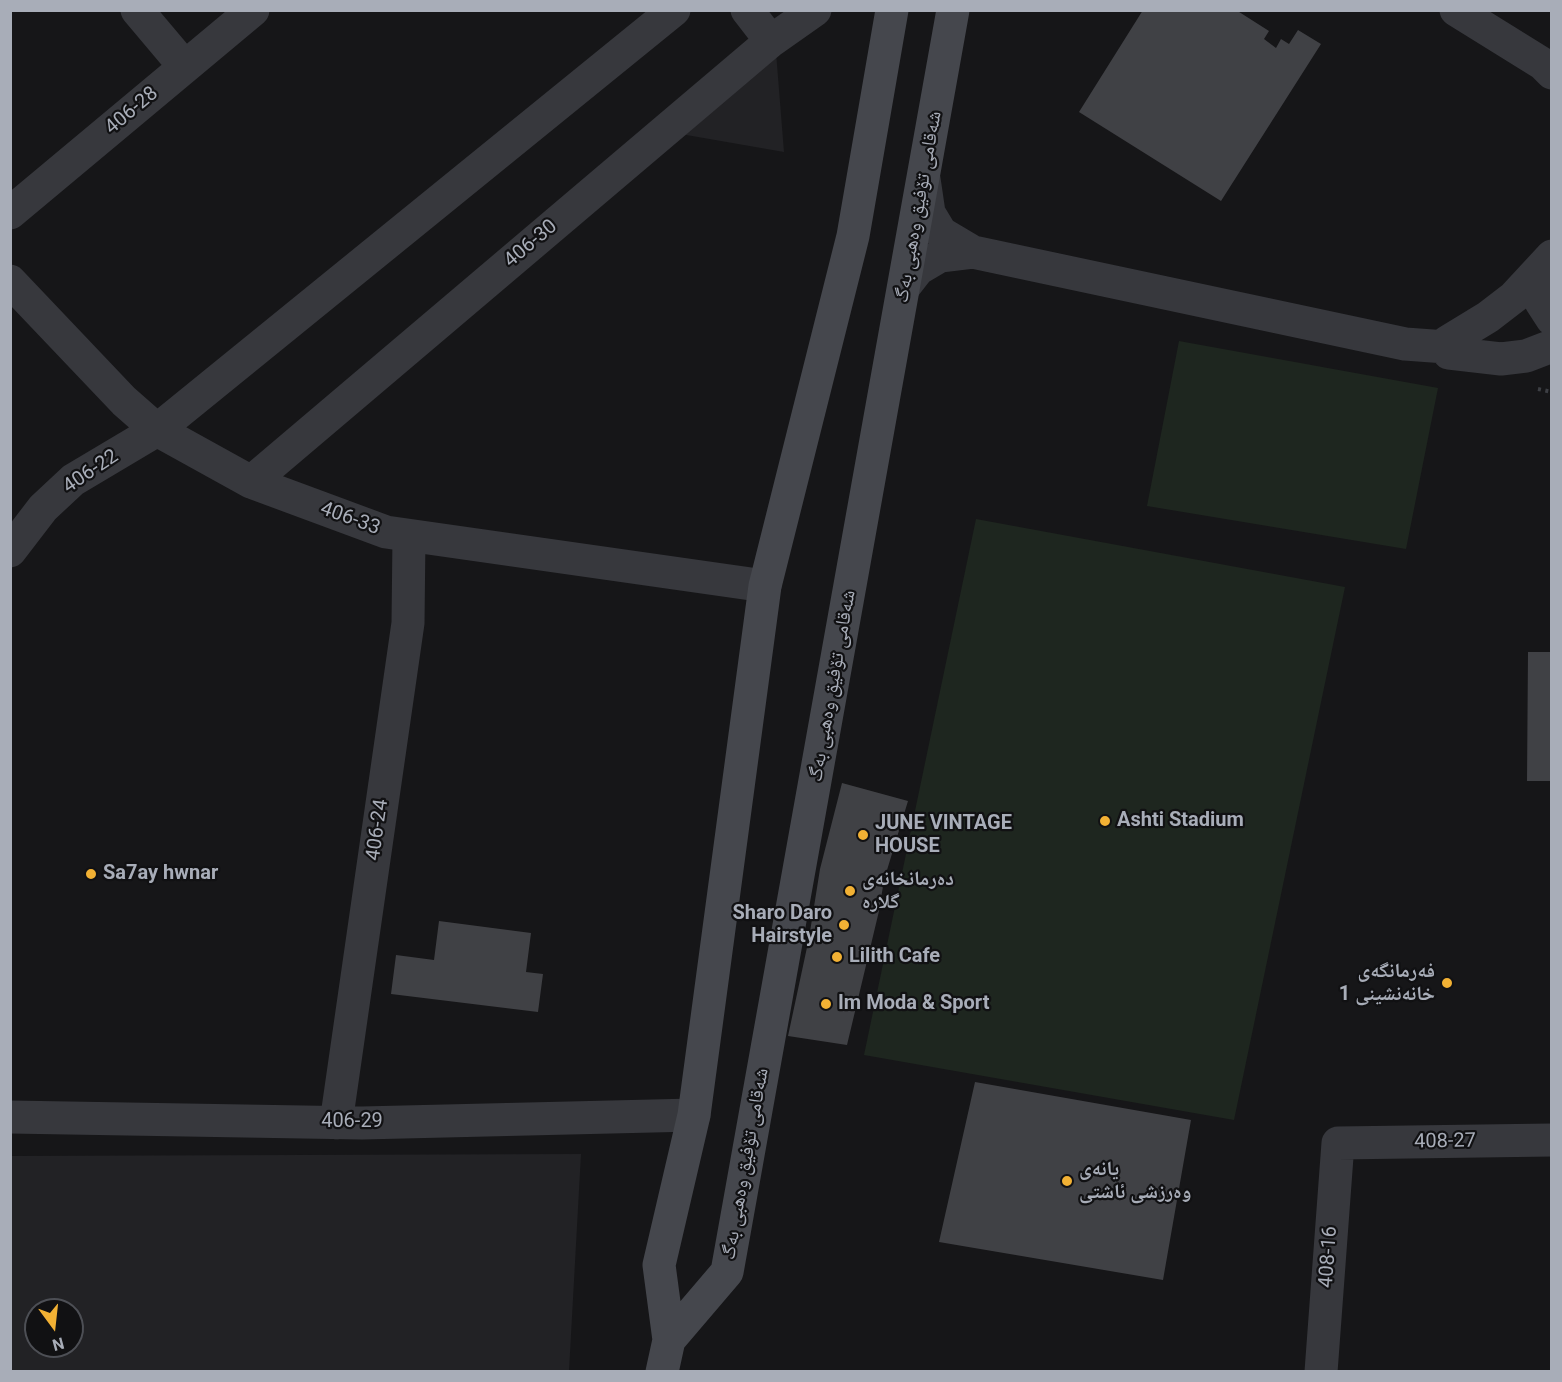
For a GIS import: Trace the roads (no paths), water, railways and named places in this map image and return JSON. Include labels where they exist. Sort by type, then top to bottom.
[{"type":"street","points":[[137,10],[185,67]]},
{"type":"street","name":"406-28","points":[[10,213],[253,10]]},
{"type":"street","points":[[157,430],[674,10]]},
{"type":"street","points":[[747,10],[771,41]]},
{"type":"street","name":"406-30","points":[[251,482],[771,41],[815,10]]},
{"type":"street","name":"شەقامی تۆفیق وەهبی بەگ","points":[[665,1356],[659,1265],[694,1115],[765,586],[853,236],[892,10]]},
{"type":"street","name":"شەقامی تۆفیق وەهبی بەگ","points":[[665,1356],[727,1272],[953,10]]},
{"type":"street","points":[[1456,10],[1543,64],[1551,73]]},
{"type":"street","points":[[924,179],[929,213],[941,233],[973,252],[1405,344],[1446,347]]},
{"type":"street","points":[[904,287],[918,269],[940,256],[973,252]]},
{"type":"street","points":[[1446,347],[1448,342],[1488,317],[1514,297],[1544,264]]},
{"type":"street","points":[[1544,264],[1541,302],[1551,319]]},
{"type":"street","name":"406-33","points":[[10,281],[124,401],[157,430],[251,482],[386,532],[765,586]]},
{"type":"street","points":[[1446,347],[1449,353],[1501,359],[1526,357],[1551,346]]},
{"type":"street","name":"406-22","points":[[10,551],[43,508],[73,480],[157,430]]},
{"type":"street","name":"406-24","points":[[336,1123],[408,623],[409,536]]},
{"type":"street","name":"406-29","points":[[10,1118],[336,1123],[694,1115]]},
{"type":"street","name":"408-27","points":[[1338,1143],[1551,1140]]},
{"type":"street","name":"408-16","points":[[1321,1371],[1338,1143]]},
{"type":"place","name":"Ashti Stadium","points":[[1105,821]]},
{"type":"place","name":"JUNE VINTAGE HOUSE","points":[[863,835]]},
{"type":"place","name":"Sa7ay hwnar","points":[[91,874]]},
{"type":"place","name":"دەرمانخانەی گلارە","points":[[850,891]]},
{"type":"place","name":"Sharo Daro Hairstyle","points":[[844,925]]},
{"type":"place","name":"Lilith Cafe","points":[[837,957]]},
{"type":"place","name":"فەرمانگەی خانەنشینی 1","points":[[1447,983]]},
{"type":"place","name":"Im Moda & Sport","points":[[826,1004]]},
{"type":"place","name":"یانەی وەرزشی ئاشتی","points":[[1067,1181]]}]
